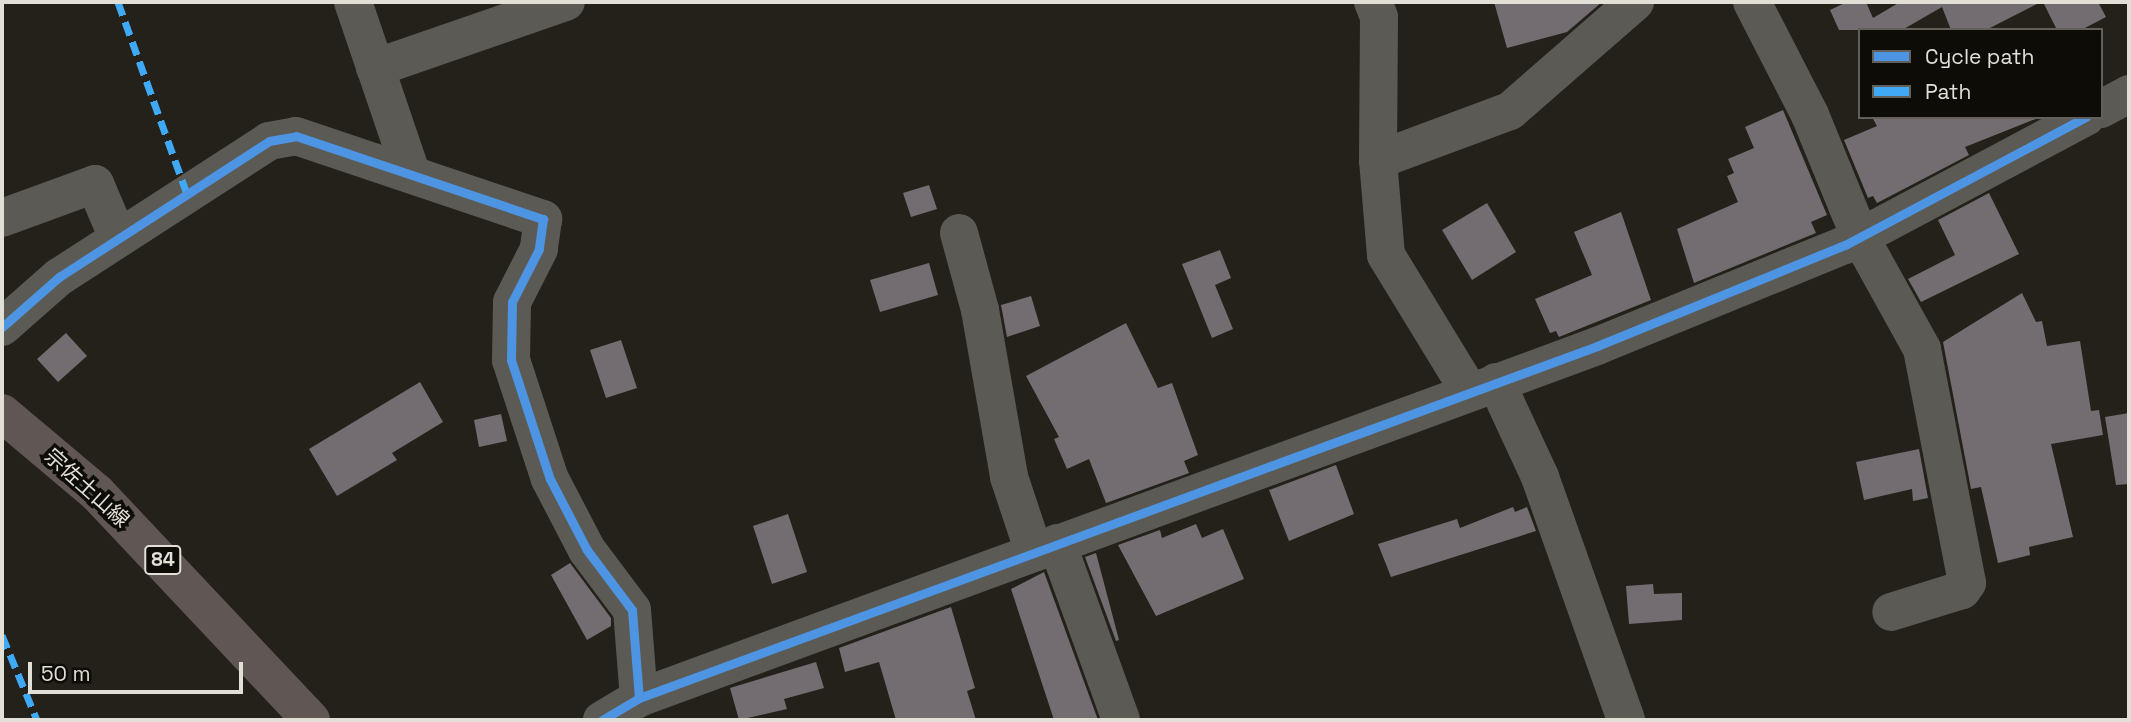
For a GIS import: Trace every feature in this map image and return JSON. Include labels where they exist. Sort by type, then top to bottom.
[{"type":"main road","name":"宗佐土山線","points":[[2,413],[97,493],[311,720]]},
{"type":"street","points":[[353,2],[411,172]]},
{"type":"street","points":[[375,68],[566,2]]},
{"type":"street","points":[[1373,2],[1379,17],[1378,160],[1386,256],[1482,386],[1540,477],[1626,720]]},
{"type":"street","points":[[1378,160],[1510,111],[1635,2]]},
{"type":"street","points":[[1752,2],[1810,115],[1860,237],[1922,349],[1967,583],[1962,590],[1891,612]]},
{"type":"street","points":[[2103,108],[2129,94]]},
{"type":"street","points":[[602,720],[639,698],[1482,386],[1860,237],[2082,119]]},
{"type":"street","points":[[2,327],[59,276],[269,141],[296,136],[411,172],[543,219],[539,249],[512,302],[511,360],[550,479],[587,550],[632,610],[639,698]]},
{"type":"street","points":[[2,218],[95,184],[118,239]]},
{"type":"street","points":[[958,233],[980,310],[1009,477],[1045,547],[1121,720]]},
{"type":"building","points":[[1494,2],[1602,2],[1567,32],[1507,48]]},
{"type":"building","points":[[1847,2],[1866,2],[1873,18],[1900,2],[2041,2],[1990,28],[1950,28],[1942,7],[1905,28],[1839,30],[1830,10]]},
{"type":"building","points":[[2043,2],[2098,2],[2106,17],[2085,28],[2056,28]]},
{"type":"building","points":[[1783,110],[1827,215],[1811,222],[1816,233],[1694,283],[1677,229],[1738,202],[1727,176],[1734,173],[1728,159],[1754,148],[1745,127]]},
{"type":"building","points":[[1873,119],[2035,119],[1965,147],[1969,155],[1877,203],[1873,196],[1868,198],[1844,140],[1877,126]]},
{"type":"building","points":[[929,185],[937,209],[911,217],[903,193]]},
{"type":"building","points":[[1989,193],[2019,254],[1921,302],[1908,279],[1955,255],[1938,220]]},
{"type":"building","points":[[1487,203],[1516,252],[1472,280],[1442,230]]},
{"type":"building","points":[[1621,212],[1651,300],[1559,337],[1556,331],[1550,333],[1535,299],[1592,275],[1574,232]]},
{"type":"building","points":[[1220,250],[1231,278],[1215,285],[1233,329],[1212,338],[1182,264]]},
{"type":"building","points":[[929,263],[938,295],[880,312],[870,280]]},
{"type":"building","points":[[2022,293],[2036,322],[2042,321],[2047,346],[2080,341],[2091,411],[2099,410],[2103,435],[2051,444],[2073,537],[2029,547],[2030,555],[1998,563],[1981,487],[1971,489],[1943,342]]},
{"type":"building","points":[[1031,296],[1040,326],[1007,337],[1001,305]]},
{"type":"building","points":[[1126,323],[1158,388],[1172,383],[1198,455],[1184,461],[1189,473],[1106,503],[1089,459],[1067,469],[1054,439],[1059,437],[1026,376]]},
{"type":"building","points":[[66,333],[87,356],[58,382],[37,359]]},
{"type":"building","points":[[621,340],[637,388],[606,398],[590,350]]},
{"type":"building","points":[[420,382],[443,422],[392,453],[397,460],[337,496],[309,449]]},
{"type":"building","points":[[2129,413],[2129,484],[2116,485],[2105,417]]},
{"type":"building","points":[[501,414],[507,441],[479,447],[474,420]]},
{"type":"building","points":[[1919,449],[1928,498],[1913,501],[1912,489],[1864,500],[1856,462]]},
{"type":"building","points":[[1336,465],[1354,514],[1289,541],[1269,490]]},
{"type":"building","points":[[1513,507],[1515,512],[1527,507],[1536,531],[1391,577],[1378,544],[1457,519],[1460,528]]},
{"type":"building","points":[[788,514],[807,572],[772,584],[753,526]]},
{"type":"building","points":[[1196,524],[1202,538],[1223,529],[1244,579],[1156,616],[1118,545],[1160,530],[1162,538]]},
{"type":"building","points":[[1096,553],[1119,640],[1116,641],[1085,557]]},
{"type":"building","points":[[570,563],[611,618],[611,626],[587,640],[551,575]]},
{"type":"building","points":[[1044,572],[1098,720],[1054,720],[1011,589]]},
{"type":"building","points":[[1653,584],[1654,594],[1682,593],[1682,620],[1629,624],[1626,586]]},
{"type":"building","points":[[951,607],[975,688],[967,691],[976,720],[896,720],[879,662],[845,672],[839,648]]},
{"type":"building","points":[[816,662],[824,688],[784,699],[787,709],[739,720],[730,688]]},
{"type":"marked path","points":[[118,2],[187,194]]},
{"type":"marked path","points":[[2,635],[37,720]]},
{"type":"cycle path","points":[[602,720],[639,698],[1597,346],[1845,245],[2082,119]]},
{"type":"cycle path","points":[[2,327],[59,277],[269,141],[296,136],[543,219],[539,249],[512,302],[511,360],[550,479],[587,550],[632,610],[639,698]]}]
